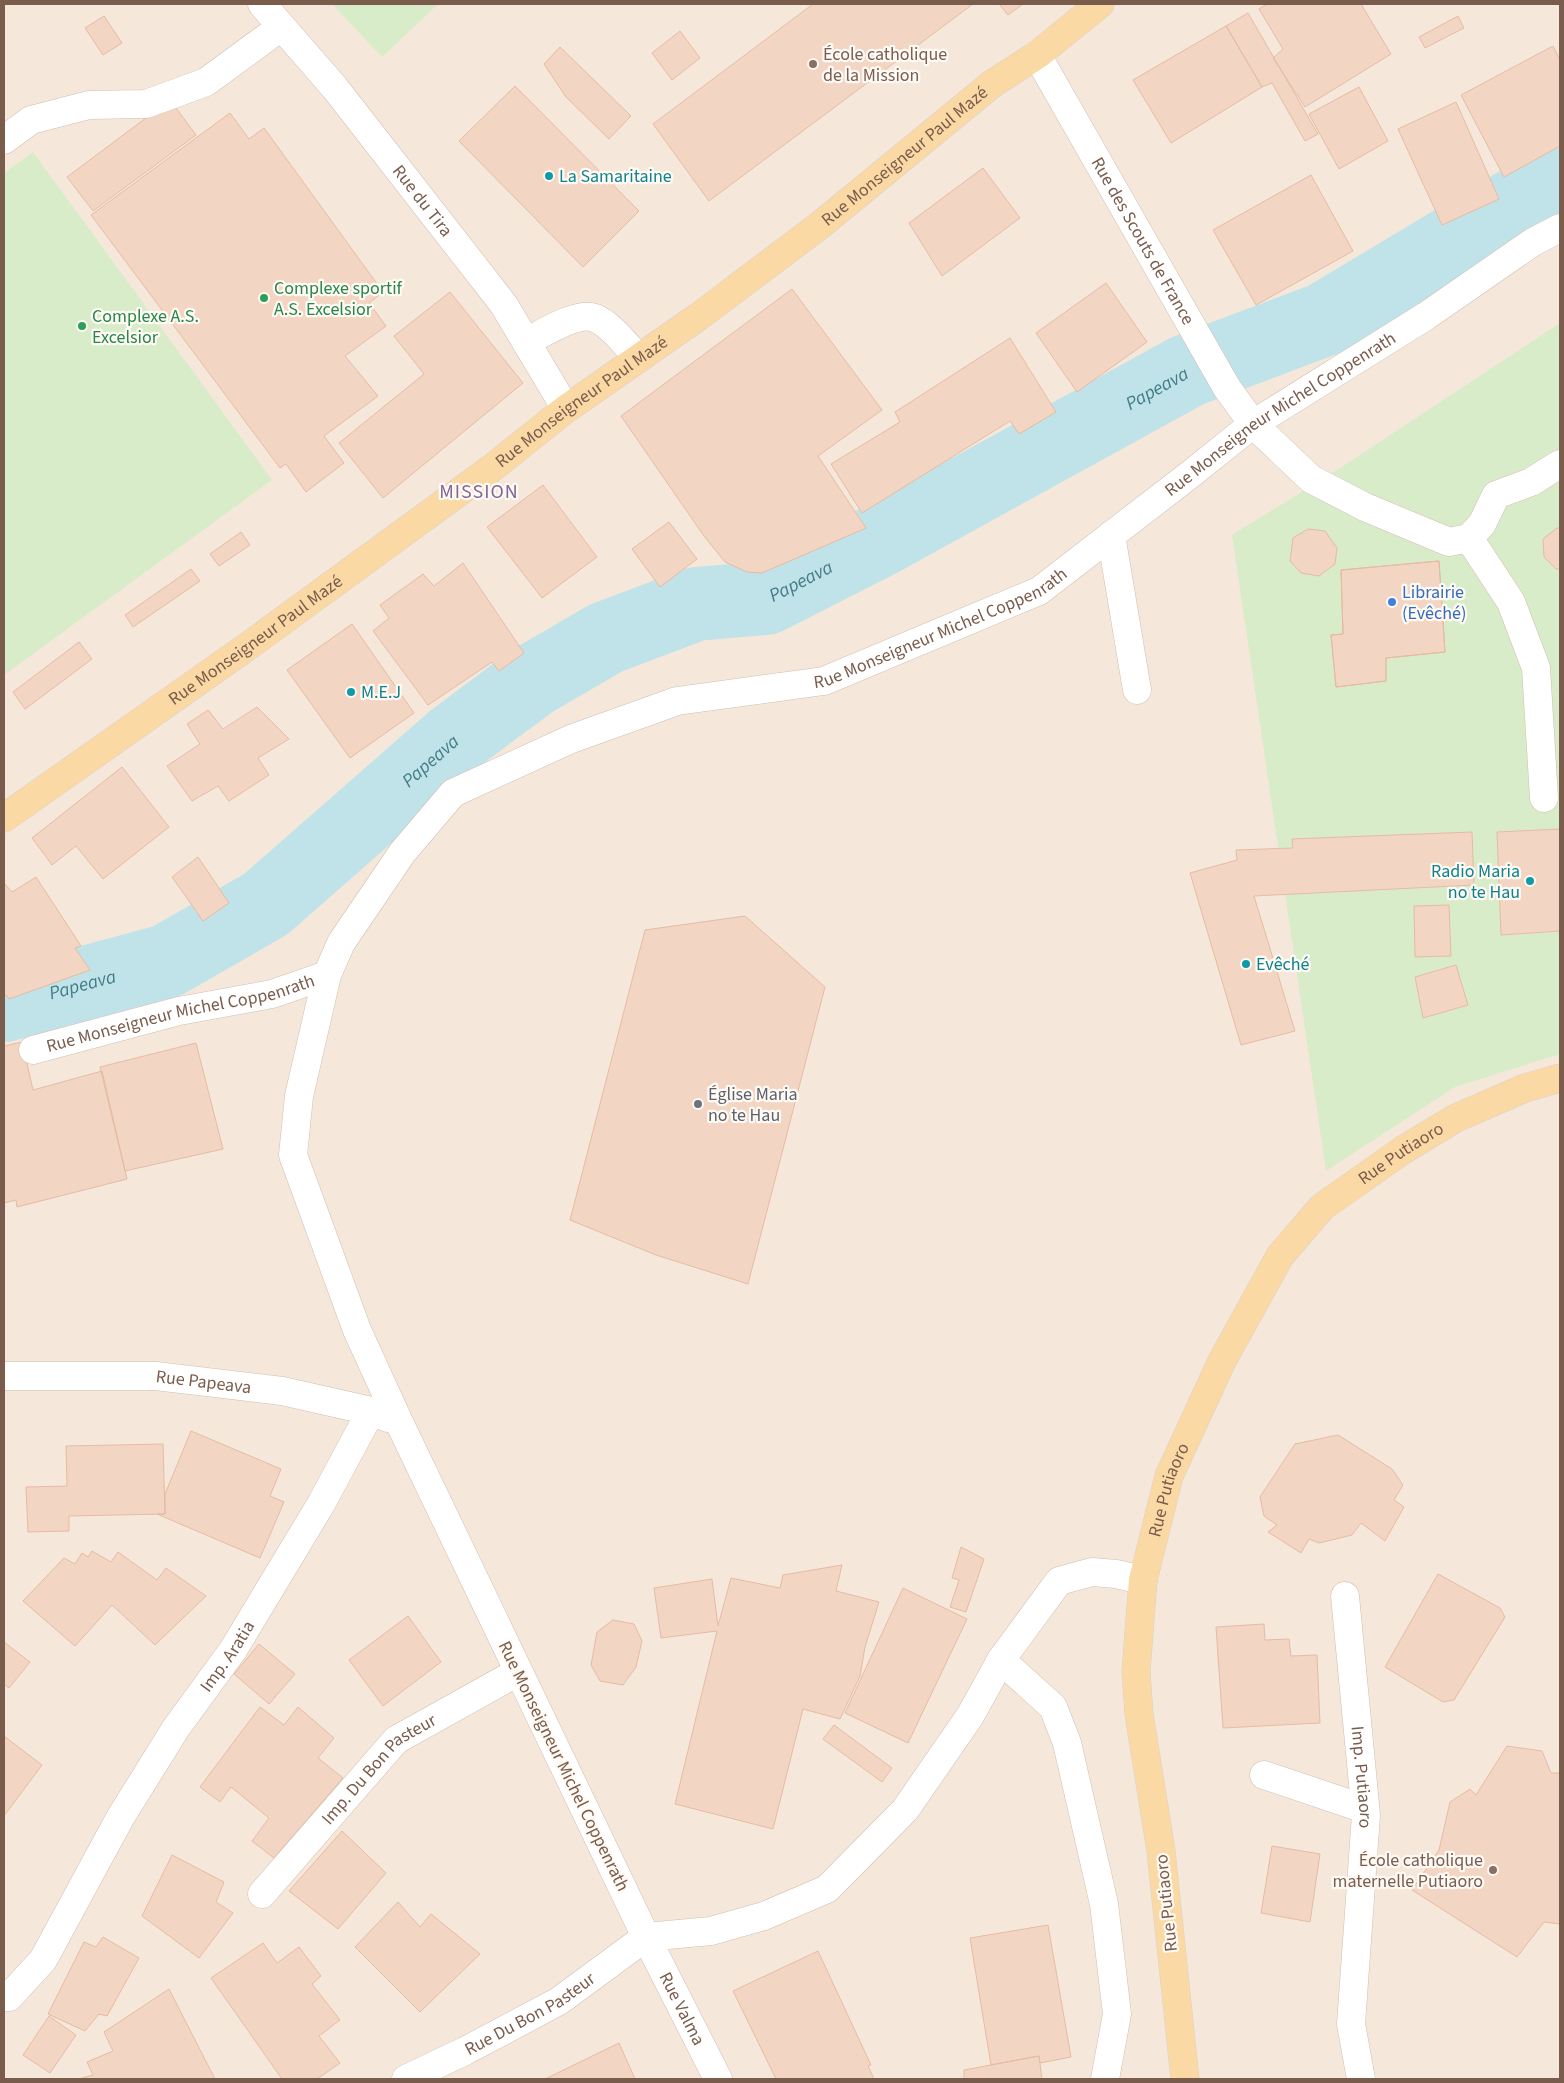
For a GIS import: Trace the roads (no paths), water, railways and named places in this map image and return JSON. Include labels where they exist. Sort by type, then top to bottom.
[{"type":"main road","name":"Rue Monseigneur Paul Mazé","points":[[4,818],[251,644],[492,468],[566,409],[698,317],[819,226],[992,84],[1037,55],[1100,4]]},
{"type":"main road","name":"Rue Putiaoro","points":[[1185,2079],[1161,1851],[1139,1714],[1136,1672],[1143,1580],[1169,1476],[1222,1361],[1280,1256],[1322,1207],[1403,1150],[1456,1118],[1525,1088],[1560,1078]]},
{"type":"street","name":"Rue du Tira","points":[[262,4],[336,88],[504,305],[566,409]]},
{"type":"street","points":[[4,140],[31,120],[89,105],[146,104],[206,82],[281,27]]},
{"type":"street","name":"Rue des Scouts de France","points":[[1037,55],[1199,335],[1227,388],[1253,424],[1311,479],[1365,507],[1449,542],[1469,538]]},
{"type":"street","name":"Rue Monseigneur Michel Coppenrath","points":[[646,1937],[518,1672],[357,1330],[293,1155],[299,1096],[327,975],[341,943],[402,853],[453,793],[571,739],[677,701],[824,681],[1039,591],[1111,534],[1192,474],[1253,424],[1426,316],[1533,242],[1560,228]]},
{"type":"street","points":[[526,342],[574,318],[594,318],[610,329],[639,358]]},
{"type":"street","points":[[1544,798],[1536,668],[1511,602],[1469,538],[1482,524],[1496,495],[1531,482],[1560,464]]},
{"type":"street","points":[[1111,534],[1137,690]]},
{"type":"street","name":"Rue Monseigneur Michel Coppenrath","points":[[33,1050],[179,1011],[272,994],[327,975]]},
{"type":"street","name":"Rue Papeava","points":[[4,1376],[156,1376],[282,1391],[371,1411],[399,1422]]},
{"type":"street","name":"Imp. Aratia","points":[[4,1997],[9,1997],[43,1960],[120,1818],[176,1728],[233,1650],[321,1504],[371,1411]]},
{"type":"street","points":[[646,1937],[712,1931],[764,1916],[827,1889],[905,1810],[970,1716],[1000,1660],[1058,1581],[1092,1572],[1116,1574],[1143,1580]]},
{"type":"street","name":"Imp. Putiaoro","points":[[1345,1596],[1365,1809],[1359,1925],[1350,2024],[1361,2079]]},
{"type":"street","points":[[1000,1660],[1053,1707],[1067,1743],[1104,1904],[1117,2014],[1105,2079]]},
{"type":"street","name":"Imp. Du Bon Pasteur","points":[[262,1894],[396,1740],[518,1672]]},
{"type":"street","points":[[1264,1775],[1365,1809]]},
{"type":"street","name":"Rue Du Bon Pasteur","points":[[406,2079],[465,2052],[559,2002],[646,1937]]},
{"type":"street","name":"Rue Valma","points":[[646,1937],[718,2079]]},
{"type":"waterway","name":"Papeava","points":[[4,1005],[167,961],[266,904],[453,740],[532,681],[606,638],[696,604],[766,598],[878,541],[1187,371],[1325,319],[1560,178]]},
{"type":"place","name":"École catholique de la Mission","points":[[813,64]]},
{"type":"place","name":"La Samaritaine","points":[[549,176]]},
{"type":"place","name":"Complexe sportif A.S. Excelsior","points":[[264,298]]},
{"type":"place","name":"Complexe A.S. Excelsior","points":[[82,326]]},
{"type":"place","name":"Librairie (Evêché)","points":[[1392,602]]},
{"type":"place","name":"M.E.J","points":[[351,692]]},
{"type":"place","name":"Radio Maria no te Hau","points":[[1530,881]]},
{"type":"place","name":"Evêché","points":[[1246,964]]},
{"type":"place","name":"Église Maria no te Hau","points":[[698,1104]]},
{"type":"place","name":"École catholique maternelle Putiaoro","points":[[1493,1870]]},
{"type":"district","name":"MISSION","points":[[479,491]]}]
